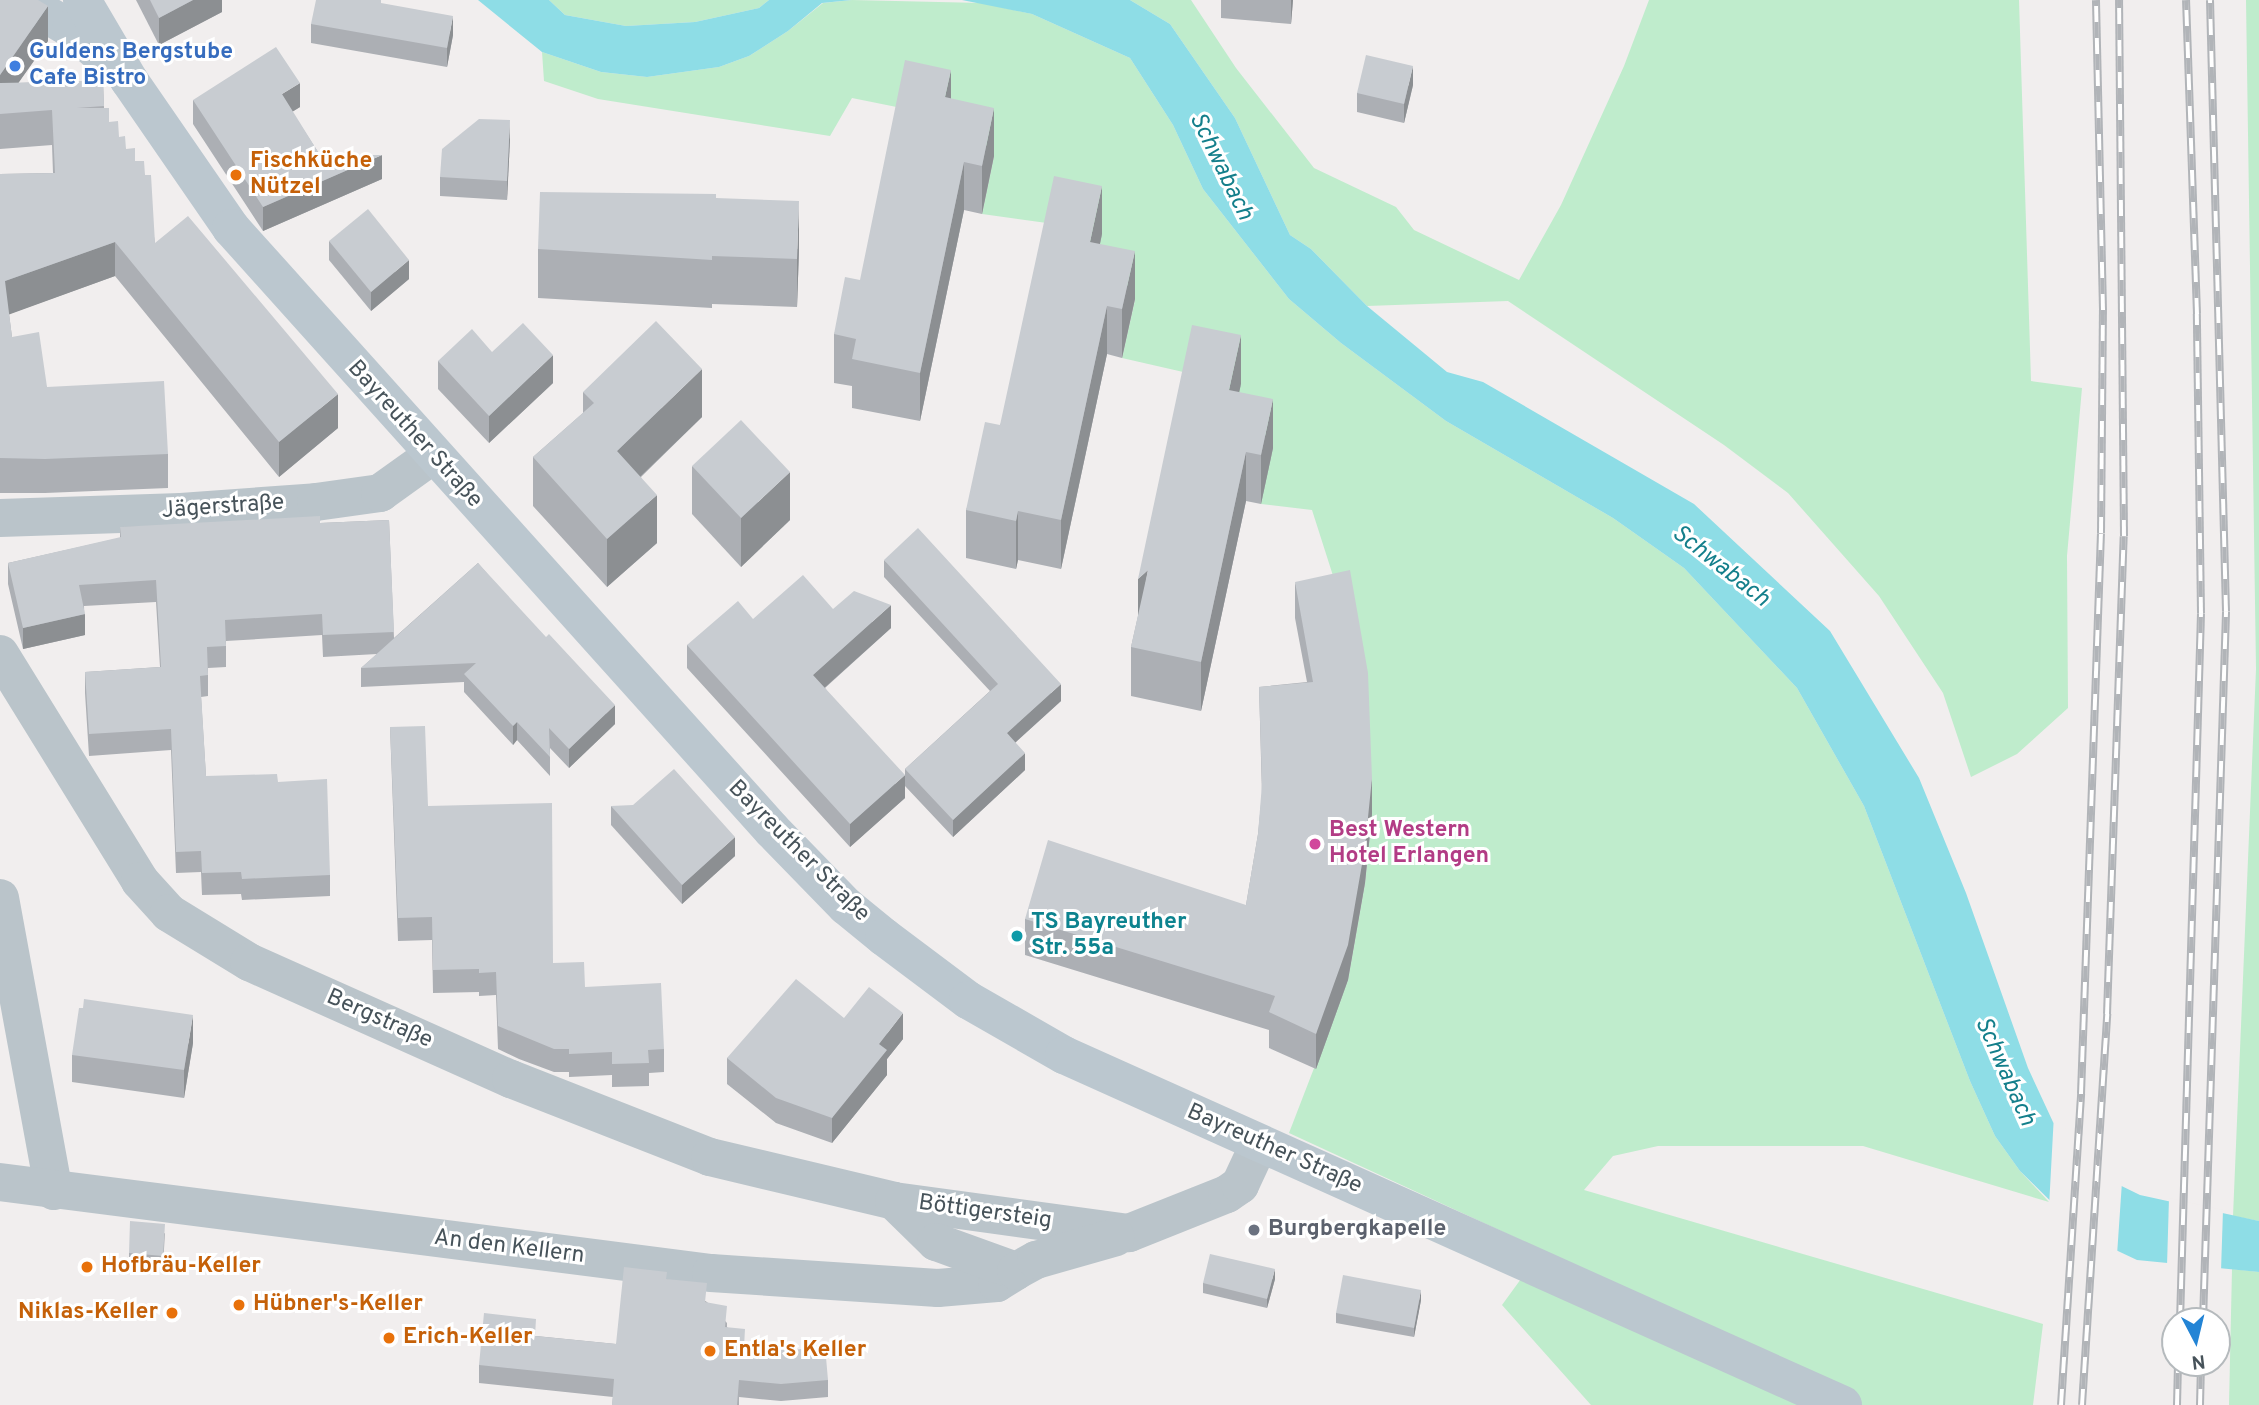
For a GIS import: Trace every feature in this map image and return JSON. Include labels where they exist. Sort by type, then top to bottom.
[{"type":"street","name":"Bayreuther Straße","points":[[22,0],[71,29],[129,80]]},
{"type":"street","name":"Bayreuther Straße","points":[[82,0],[129,80],[231,228],[797,856],[884,937],[968,1000],[1027,1036],[1843,1405]]},
{"type":"street","name":"Jägerstraße","points":[[0,518],[181,512],[316,502],[380,493],[433,455]]},
{"type":"street","name":"Bergstraße","points":[[0,654],[140,881],[169,913],[249,962],[511,1079],[710,1157],[894,1201]]},
{"type":"street","points":[[0,898],[54,1191]]},
{"type":"street","name":"Böttigersteig","points":[[894,1201],[936,1242],[1016,1271],[1036,1260],[1129,1233],[1227,1194],[1240,1185],[1259,1143]]},
{"type":"street","name":"An den Kellern","points":[[0,1182],[711,1273],[938,1288],[997,1283],[1016,1271]]},
{"type":"street","name":"Böttigersteig","points":[[894,1201],[1129,1233]]},
{"type":"green space","points":[[549,0],[769,0],[759,8],[695,22],[626,26],[565,15]]},
{"type":"green space","points":[[852,0],[982,3],[1032,14],[1130,58],[1173,125],[1203,189],[1289,299],[1341,343],[1446,421],[1613,518],[1684,568],[1797,688],[1864,806],[1970,1081],[1995,1136],[2020,1171],[2049,1202],[1863,1146],[1658,1146],[1613,1156],[1584,1190],[2043,1324],[2033,1405],[1591,1405],[1502,1305],[1542,1250],[1289,1133],[1348,980],[1365,883],[1372,814],[1368,708],[1343,607],[1312,510],[1261,504],[1192,374],[1122,358],[1135,300],[1054,224],[982,214],[994,156],[951,118],[852,98],[830,136],[598,99],[544,81],[542,52],[601,72],[647,77],[719,67],[749,56],[788,31],[823,3]]},
{"type":"green space","points":[[1130,0],[1191,0],[1236,68],[1314,168],[1396,207],[1414,230],[1519,280],[1561,205],[1624,66],[1649,0],[2019,0],[2031,381],[2082,388],[2067,556],[2068,708],[2017,754],[1971,777],[1943,693],[1879,596],[1788,493],[1724,445],[1508,301],[1367,306],[1311,249],[1290,235],[1235,118],[1170,24]]},
{"type":"green space","points":[[2246,0],[2259,0],[2259,1221],[2233,1216],[2256,669]]},
{"type":"green space","points":[[2232,1269],[2259,1272],[2259,1405],[2229,1405]]},
{"type":"water","points":[[478,0],[549,0],[565,15],[626,26],[695,22],[759,8],[769,0],[852,0],[822,3],[788,31],[749,56],[719,67],[647,77],[601,72],[542,52]]},
{"type":"water","name":"Schwabach","points":[[962,0],[1130,0],[1170,24],[1235,118],[1290,235],[1311,249],[1367,306],[1447,372],[1483,382],[1694,504],[1830,631],[1919,778],[1966,893],[2028,1068],[2053,1122],[2097,1174],[2140,1195],[2259,1221],[2259,1272],[2137,1260],[2086,1236],[2020,1171],[1995,1136],[1970,1081],[1864,806],[1797,688],[1684,568],[1613,518],[1446,421],[1341,343],[1289,299],[1203,189],[1173,125],[1130,58],[1032,14]]},
{"type":"pier","points":[[2054,1114],[2099,1171],[2122,1182],[2117,1255],[2084,1239],[2049,1207]]},
{"type":"pier","points":[[2169,1198],[2223,1210],[2221,1271],[2167,1266]]},
{"type":"building","points":[[0,0],[38,0],[48,6],[0,75]]},
{"type":"building","points":[[150,0],[193,0],[159,18]]},
{"type":"building","points":[[316,0],[381,0],[381,3],[453,16],[447,48],[311,24]]},
{"type":"building","points":[[276,47],[300,83],[282,94],[320,155],[382,155],[263,207],[193,100]]},
{"type":"building","points":[[1366,55],[1413,66],[1404,104],[1357,93]]},
{"type":"building","points":[[905,60],[951,70],[945,97],[994,108],[982,166],[964,162],[920,373],[852,359],[856,339],[834,334],[845,277],[860,280]]},
{"type":"building","points":[[50,69],[59,82],[103,81],[104,106],[77,108],[109,108],[109,122],[118,121],[119,137],[125,136],[126,149],[135,148],[135,161],[144,161],[145,175],[151,175],[155,243],[188,216],[338,394],[279,442],[115,242],[5,281],[12,337],[39,332],[47,387],[164,381],[168,454],[0,458],[0,174],[55,173],[52,110],[0,114],[0,83],[51,82]]},
{"type":"building","points":[[479,119],[510,120],[507,181],[440,177],[442,149]]},
{"type":"building","points":[[1054,176],[1102,186],[1090,242],[1135,251],[1122,309],[1107,306],[1061,520],[1018,511],[1016,521],[966,510],[985,422],[1000,425]]},
{"type":"building","points":[[540,192],[716,194],[716,198],[799,201],[797,259],[712,256],[712,260],[538,249]]},
{"type":"building","points":[[368,209],[409,260],[371,292],[329,241]]},
{"type":"building","points":[[656,321],[702,369],[617,451],[657,495],[607,539],[533,457],[594,403],[583,392]]},
{"type":"building","points":[[523,323],[553,355],[489,416],[438,361],[472,329],[492,352]]},
{"type":"building","points":[[1192,325],[1241,335],[1229,390],[1273,399],[1261,455],[1246,452],[1201,662],[1131,647],[1148,570],[1138,579]]},
{"type":"building","points":[[741,420],[790,472],[741,518],[692,466]]},
{"type":"building","points":[[320,516],[320,523],[389,520],[394,632],[323,635],[322,614],[225,620],[226,646],[207,647],[208,675],[200,676],[206,776],[277,774],[278,782],[327,779],[330,875],[242,879],[241,872],[202,873],[201,851],[176,852],[171,729],[89,734],[85,672],[161,667],[156,580],[79,585],[85,614],[23,628],[8,563],[121,537],[120,527]]},
{"type":"building","points":[[918,528],[1061,684],[1007,733],[1025,753],[953,820],[905,769],[998,684],[884,560]]},
{"type":"building","points":[[478,563],[546,637],[549,634],[615,705],[569,749],[549,728],[550,757],[517,722],[513,726],[464,674],[476,663],[361,668]]},
{"type":"building","name":"Best Western Hotel Erlangen","points":[[1350,570],[1368,673],[1372,778],[1365,847],[1348,945],[1316,1034],[1269,1012],[1275,996],[1025,919],[1048,840],[1246,905],[1258,834],[1262,784],[1259,687],[1313,682],[1295,582]]},
{"type":"building","points":[[803,575],[833,609],[854,591],[891,605],[813,675],[905,775],[850,824],[687,645],[738,601],[753,619]]},
{"type":"building","points":[[425,726],[428,806],[552,803],[553,963],[584,962],[585,987],[661,983],[664,1049],[648,1050],[649,1063],[612,1064],[612,1052],[569,1054],[569,1049],[554,1049],[498,1026],[496,972],[479,973],[479,969],[433,970],[432,917],[398,918],[390,727]]},
{"type":"building","points":[[674,769],[735,837],[682,885],[611,806],[633,805]]},
{"type":"building","points":[[796,979],[844,1018],[869,987],[903,1013],[879,1044],[887,1050],[832,1118],[776,1098],[727,1058]]},
{"type":"building","points":[[84,999],[193,1015],[184,1070],[72,1055],[79,1008],[83,1008]]},
{"type":"building","points":[[130,1221],[165,1224],[163,1256],[129,1253]]},
{"type":"building","points":[[1210,1254],[1275,1269],[1267,1299],[1203,1283]]},
{"type":"building","points":[[624,1267],[667,1272],[666,1279],[707,1283],[705,1302],[727,1306],[725,1327],[745,1329],[744,1347],[784,1344],[785,1351],[825,1346],[828,1380],[781,1384],[739,1380],[737,1405],[612,1405],[614,1379],[479,1365],[484,1313],[536,1319],[535,1336],[616,1344]]},
{"type":"building","points":[[1343,1275],[1421,1290],[1414,1328],[1336,1313]]},
{"type":"railway","points":[[2061,1405],[2081,1094],[2101,533],[2103,310],[2096,0]]},
{"type":"railway","points":[[2082,1405],[2107,1014],[2124,536],[2119,0]]},
{"type":"railway","points":[[2180,1307],[2201,613],[2197,314],[2186,0]]},
{"type":"railway","points":[[2203,1307],[2226,611],[2210,0]]},
{"type":"railway","points":[[2177,1405],[2178,1377]]},
{"type":"railway","points":[[2200,1405],[2201,1377]]},
{"type":"place","name":"Guldens Bergstube Cafe Bistro","points":[[15,66]]},
{"type":"place","name":"Fischküche Nützel","points":[[236,175]]},
{"type":"place","name":"Best Western Hotel Erlangen","points":[[1315,844]]},
{"type":"place","name":"TS Bayreuther Str. 55a","points":[[1017,936]]},
{"type":"place","name":"Burgbergkapelle","points":[[1254,1230]]},
{"type":"place","name":"Hofbräu-Keller","points":[[87,1267]]},
{"type":"place","name":"Hübner's-Keller","points":[[239,1305]]},
{"type":"place","name":"Niklas-Keller","points":[[172,1313]]},
{"type":"place","name":"Erich-Keller","points":[[389,1338]]},
{"type":"place","name":"Entla's Keller","points":[[710,1351]]}]
